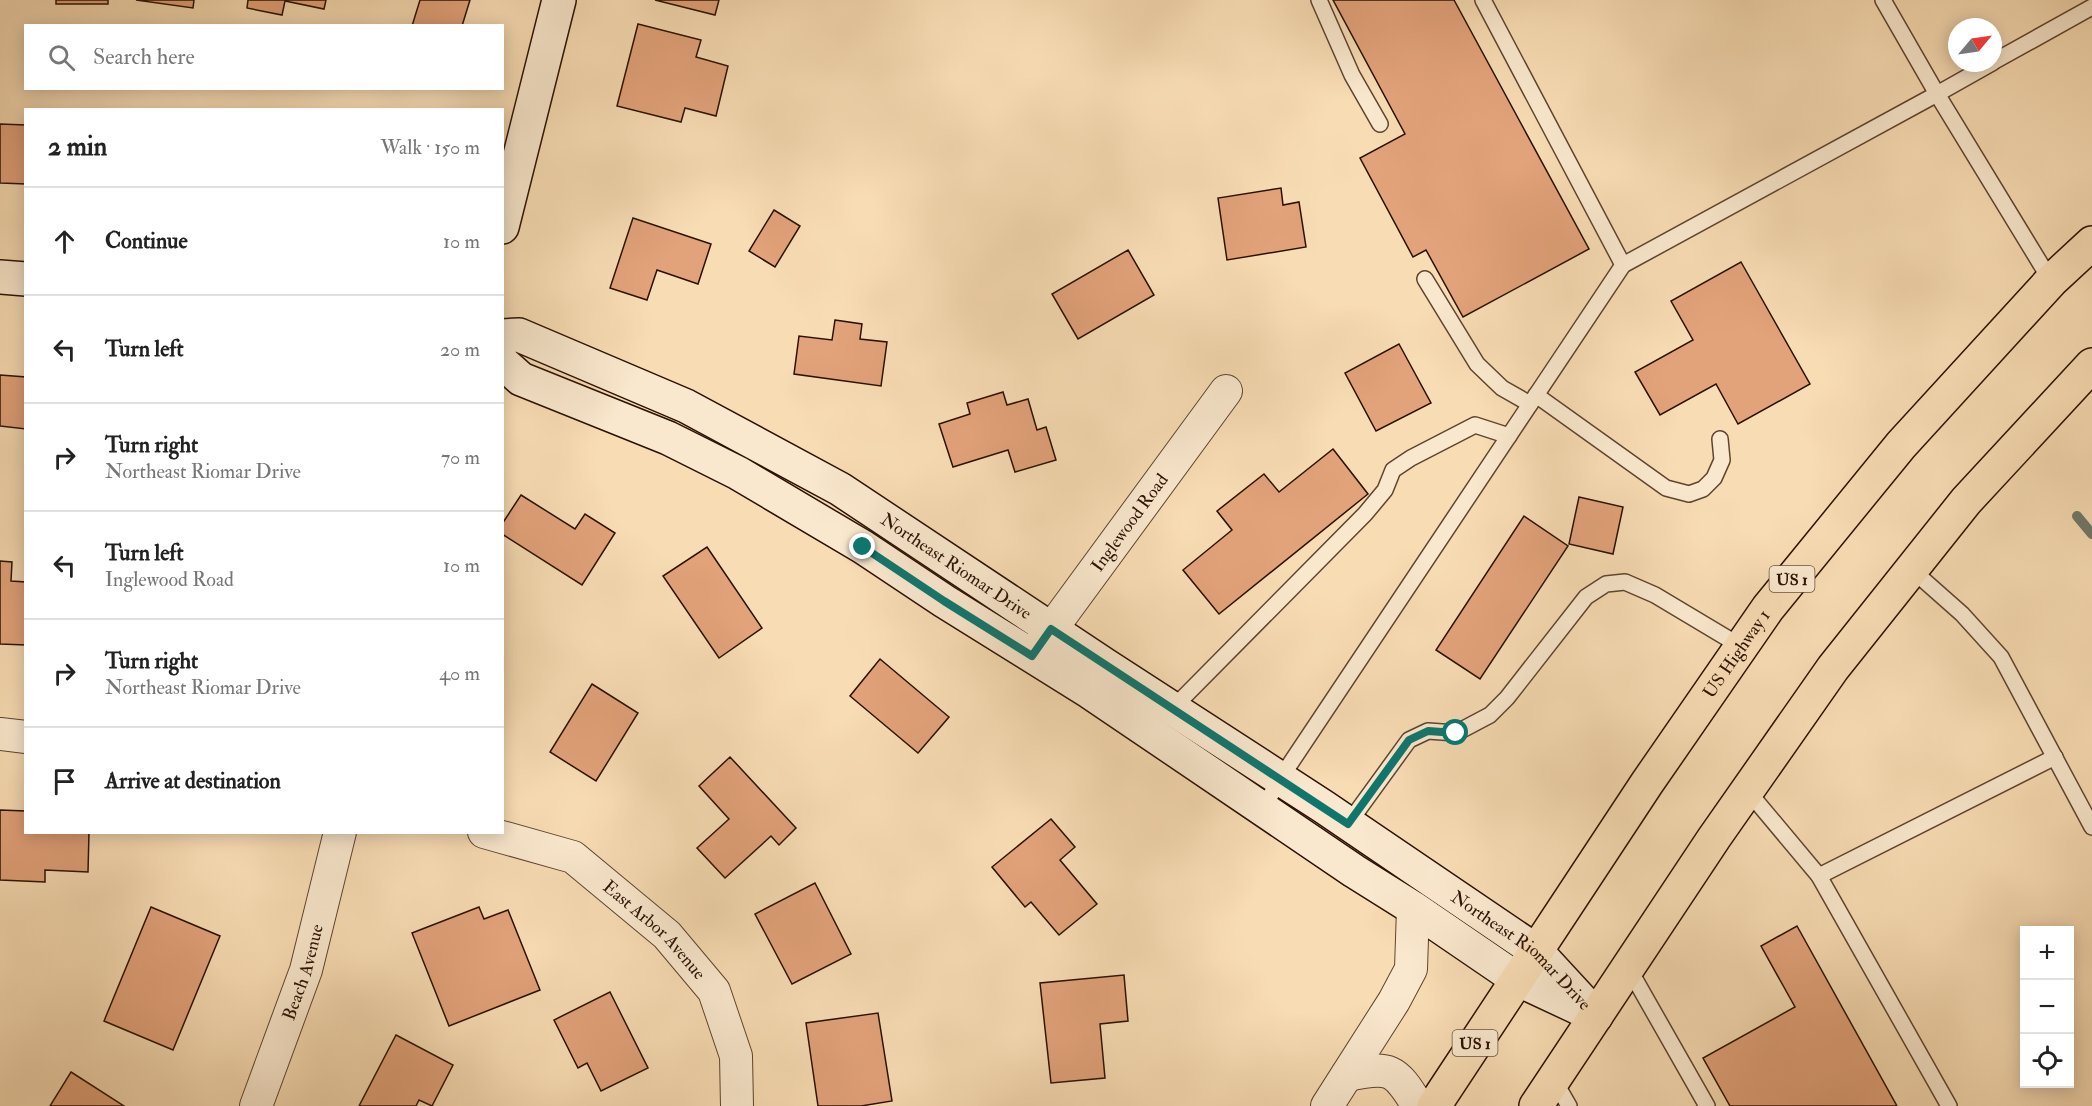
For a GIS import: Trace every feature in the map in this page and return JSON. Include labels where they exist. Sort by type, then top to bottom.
[{"type":"main road","name":"US Highway 1","points":[[1434,1106],[1647,783],[1768,608],[1901,445],[2051,281],[2092,243]]},
{"type":"main road","points":[[1553,1097],[1596,1016],[1747,790],[1833,668],[1910,568],[1966,501],[2092,365]]},
{"type":"street","points":[[504,219],[559,0]]},
{"type":"street","points":[[0,277],[24,279]]},
{"type":"street","name":"Northeast Riomar Drive","points":[[504,336],[519,334],[696,412],[840,489],[1280,778],[1536,951],[1596,1016]]},
{"type":"street","name":"Northeast Riomar Drive","points":[[504,364],[521,379],[668,438],[738,473],[863,547],[1152,735],[1517,979],[1596,1016]]},
{"type":"street","name":"Inglewood Road","points":[[1032,656],[1226,391]]},
{"type":"street","points":[[0,734],[24,737]]},
{"type":"street","name":"Beach Avenue","points":[[256,1106],[306,970],[340,834]]},
{"type":"street","name":"East Arbor Avenue","points":[[491,834],[573,857],[667,935],[714,991],[736,1056],[736,1106]]},
{"type":"street","points":[[1327,1106],[1394,1001],[1411,969],[1413,908]]},
{"type":"street","points":[[1347,1075],[1375,1069],[1392,1073],[1406,1086],[1418,1106]]},
{"type":"lane","points":[[1319,0],[1352,75],[1380,124]]},
{"type":"lane","points":[[1483,0],[1623,265]]},
{"type":"lane","points":[[1883,0],[1937,94],[2051,281]]},
{"type":"lane","points":[[2002,58],[2092,7]]},
{"type":"lane","points":[[1262,810],[1280,778],[1623,265],[1977,72]]},
{"type":"lane","points":[[1425,279],[1478,364],[1502,388],[1533,400],[1666,488],[1689,495],[1703,489],[1714,478],[1722,460],[1720,438]]},
{"type":"lane","points":[[1152,735],[1172,709],[1365,514],[1385,490],[1393,470],[1475,425],[1509,436]]},
{"type":"lane","points":[[1910,568],[1962,614],[2001,657],[2092,827]]},
{"type":"lane","points":[[1348,824],[1409,740],[1428,731],[1456,733],[1490,715],[1508,698],[1586,597],[1606,584],[1625,582],[1655,595],[1742,647]]},
{"type":"lane","points":[[1819,876],[2055,758]]},
{"type":"lane","points":[[1747,790],[1819,876],[1948,1106]]},
{"type":"lane","points":[[1628,967],[1707,1106]]},
{"type":"building","points":[[56,0],[108,0],[108,4],[56,4]]},
{"type":"building","points":[[136,0],[194,0],[193,8]]},
{"type":"building","points":[[248,0],[326,0],[324,9],[285,1],[282,15],[247,8]]},
{"type":"building","points":[[420,0],[470,0],[463,24],[413,24]]},
{"type":"building","points":[[655,0],[719,0],[715,15]]},
{"type":"building","points":[[1333,0],[1454,0],[1589,249],[1463,317],[1426,250],[1413,257],[1360,158],[1405,134]]},
{"type":"building","points":[[638,24],[701,40],[696,57],[728,66],[716,116],[685,108],[681,122],[617,106]]},
{"type":"building","points":[[0,124],[24,125],[24,184],[0,183]]},
{"type":"building","points":[[1281,188],[1283,205],[1299,202],[1306,247],[1227,260],[1218,198]]},
{"type":"building","points":[[774,210],[800,226],[775,267],[749,251]]},
{"type":"building","points":[[633,218],[711,244],[698,284],[657,270],[647,300],[610,288]]},
{"type":"building","points":[[1128,250],[1154,295],[1078,339],[1052,294]]},
{"type":"building","points":[[1741,262],[1810,384],[1738,424],[1716,384],[1660,415],[1635,372],[1693,340],[1671,301]]},
{"type":"building","points":[[835,320],[862,324],[860,339],[887,342],[881,386],[794,374],[799,336],[832,340]]},
{"type":"building","points":[[1399,344],[1431,403],[1376,431],[1345,373]]},
{"type":"building","points":[[0,375],[24,377],[24,429],[0,426]]},
{"type":"building","points":[[1003,392],[1007,405],[1028,399],[1037,430],[1046,427],[1056,460],[1015,472],[1008,450],[953,467],[939,424],[970,414],[967,403]]},
{"type":"building","points":[[1333,449],[1368,494],[1219,614],[1183,570],[1232,530],[1217,511],[1264,474],[1279,492]]},
{"type":"building","points":[[521,495],[575,529],[585,514],[615,533],[582,585],[504,535],[504,521]]},
{"type":"building","points":[[1579,497],[1623,507],[1613,554],[1569,544]]},
{"type":"building","points":[[1524,516],[1568,546],[1480,679],[1436,650]]},
{"type":"building","points":[[707,547],[762,628],[719,658],[663,576]]},
{"type":"building","points":[[0,561],[12,562],[11,581],[24,582],[24,645],[0,644]]},
{"type":"building","points":[[880,659],[949,717],[918,753],[850,696]]},
{"type":"building","points":[[592,684],[638,713],[596,781],[550,752]]},
{"type":"building","points":[[730,757],[796,828],[779,845],[771,836],[725,878],[697,848],[729,819],[699,786]]},
{"type":"building","points":[[0,810],[24,811],[24,834],[89,834],[88,872],[45,870],[45,882],[0,880]]},
{"type":"building","points":[[1051,819],[1075,847],[1060,860],[1097,904],[1059,935],[1031,902],[1025,907],[992,867]]},
{"type":"building","points":[[815,883],[851,954],[792,984],[755,914]]},
{"type":"building","points":[[151,907],[220,936],[173,1050],[104,1021]]},
{"type":"building","points":[[479,907],[484,919],[508,910],[540,990],[449,1026],[412,933]]},
{"type":"building","points":[[1797,926],[1897,1106],[1730,1106],[1703,1058],[1795,1007],[1761,946]]},
{"type":"building","points":[[1124,975],[1128,1021],[1100,1024],[1105,1078],[1051,1083],[1040,983]]},
{"type":"building","points":[[610,992],[648,1068],[601,1091],[587,1063],[578,1068],[554,1020]]},
{"type":"building","points":[[878,1013],[892,1101],[861,1106],[818,1106],[806,1023]]},
{"type":"building","points":[[396,1035],[453,1065],[432,1106],[419,1100],[416,1106],[359,1106]]},
{"type":"building","points":[[71,1072],[124,1106],[50,1106]]},
{"type":"waterway","points":[[2077,516],[2092,534]]},
{"type":"route","points":[[863,547],[1032,656],[1051,629],[1348,824],[1409,740],[1428,731],[1456,733]]}]
